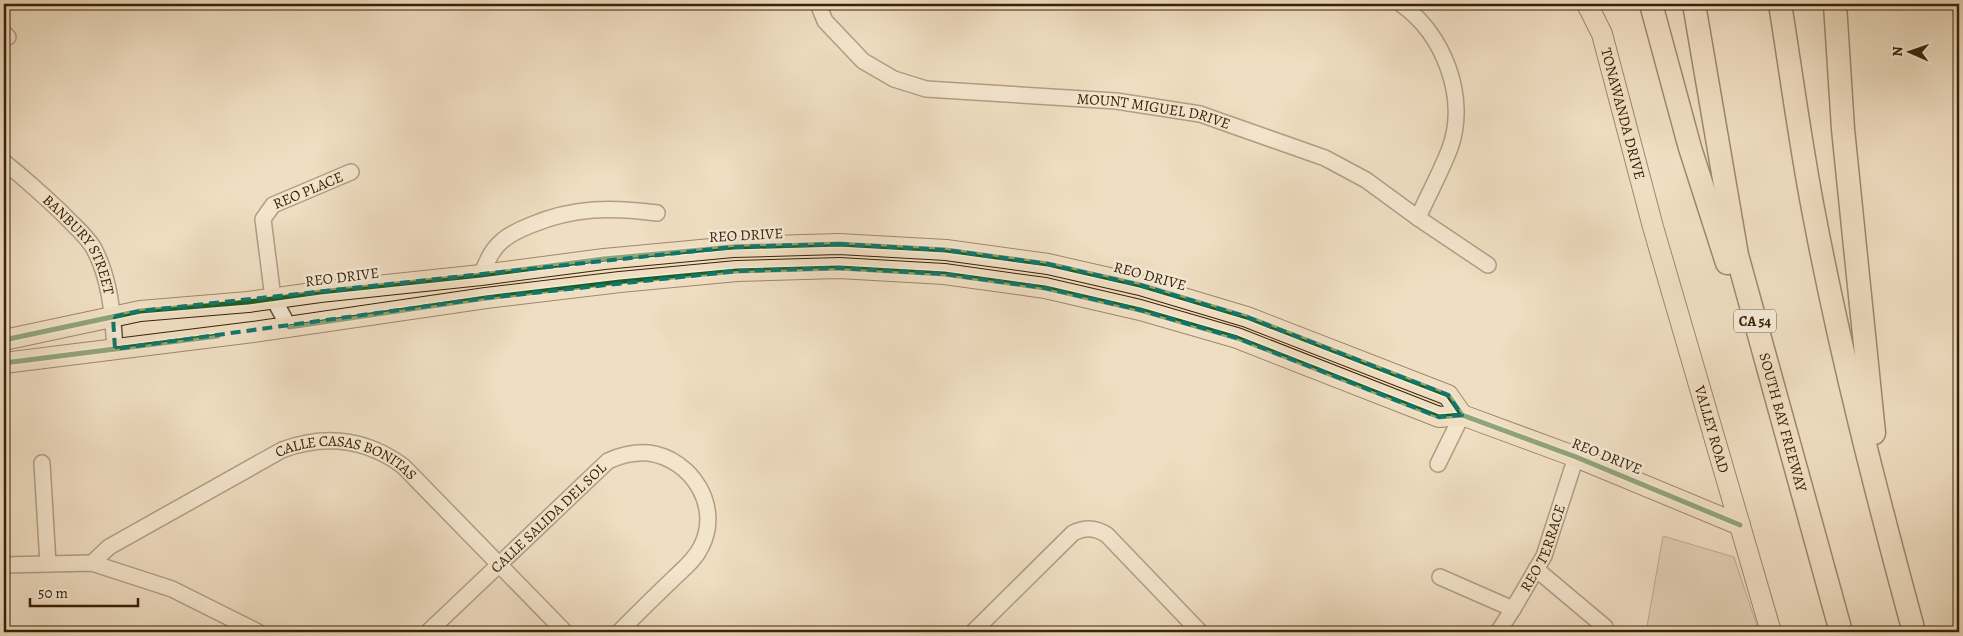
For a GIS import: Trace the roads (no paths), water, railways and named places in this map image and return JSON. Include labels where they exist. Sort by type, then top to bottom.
[{"type":"highway","points":[[1651,4],[1690,148],[1803,499]]},
{"type":"highway","name":"SOUTH BAY FREEWAY","points":[[1694,4],[1737,255],[1841,632]]},
{"type":"highway","points":[[1780,4],[1812,208],[1844,357],[1882,516],[1914,632]]},
{"type":"highway","points":[[1835,4],[1842,129],[1882,516]]},
{"type":"main road","name":"TONAWANDA DRIVE","points":[[1587,4],[1602,34],[1653,227]]},
{"type":"main road","name":"VALLEY ROAD","points":[[1653,227],[1771,632]]},
{"type":"main road","name":"REO DRIVE","points":[[4,340],[140,312],[481,275],[604,259],[733,247],[839,244],[946,250],[1048,264],[1140,285],[1247,317],[1448,395],[1462,415]]},
{"type":"main road","name":"REO DRIVE","points":[[4,363],[289,327],[486,298],[620,282],[737,271],[839,268],[944,274],[1045,288],[1140,310],[1237,338],[1439,417],[1462,415],[1576,457],[1740,525]]},
{"type":"street","name":"MOUNT MIGUEL DRIVE","points":[[818,4],[825,21],[863,61],[894,79],[926,89],[1116,101],[1200,114],[1325,158],[1366,180],[1488,265]]},
{"type":"street","points":[[1401,4],[1421,21],[1438,46],[1451,78],[1455,105],[1450,147],[1418,218]]},
{"type":"street","name":"BANBURY STREET","points":[[4,162],[30,183],[81,232],[93,247],[105,277],[113,317],[116,349]]},
{"type":"street","name":"REO PLACE","points":[[289,327],[273,298],[263,219],[273,205],[351,172]]},
{"type":"street","points":[[481,275],[491,253],[500,242],[517,230],[547,218],[574,211],[602,209],[626,209],[656,213]]},
{"type":"street","points":[[1438,464],[1462,415]]},
{"type":"street","name":"CALLE CASAS BONITAS","points":[[92,563],[109,547],[282,450],[308,442],[336,440],[350,442],[378,450],[403,466],[564,632]]},
{"type":"street","name":"CALLE SALIDA DEL SOL","points":[[428,632],[608,461],[627,454],[648,453],[669,459],[687,472],[700,487],[707,505],[708,525],[702,546],[696,556],[619,632]]},
{"type":"street","name":"REO TERRACE","points":[[1498,632],[1544,556],[1576,457]]},
{"type":"street","points":[[42,463],[48,564]]},
{"type":"street","points":[[973,632],[1072,533],[1083,529],[1095,529],[1107,535],[1200,632]]},
{"type":"street","points":[[4,565],[92,563],[172,589],[258,632]]},
{"type":"street","points":[[1536,569],[1605,627]]},
{"type":"street","points":[[1440,577],[1513,609]]}]
